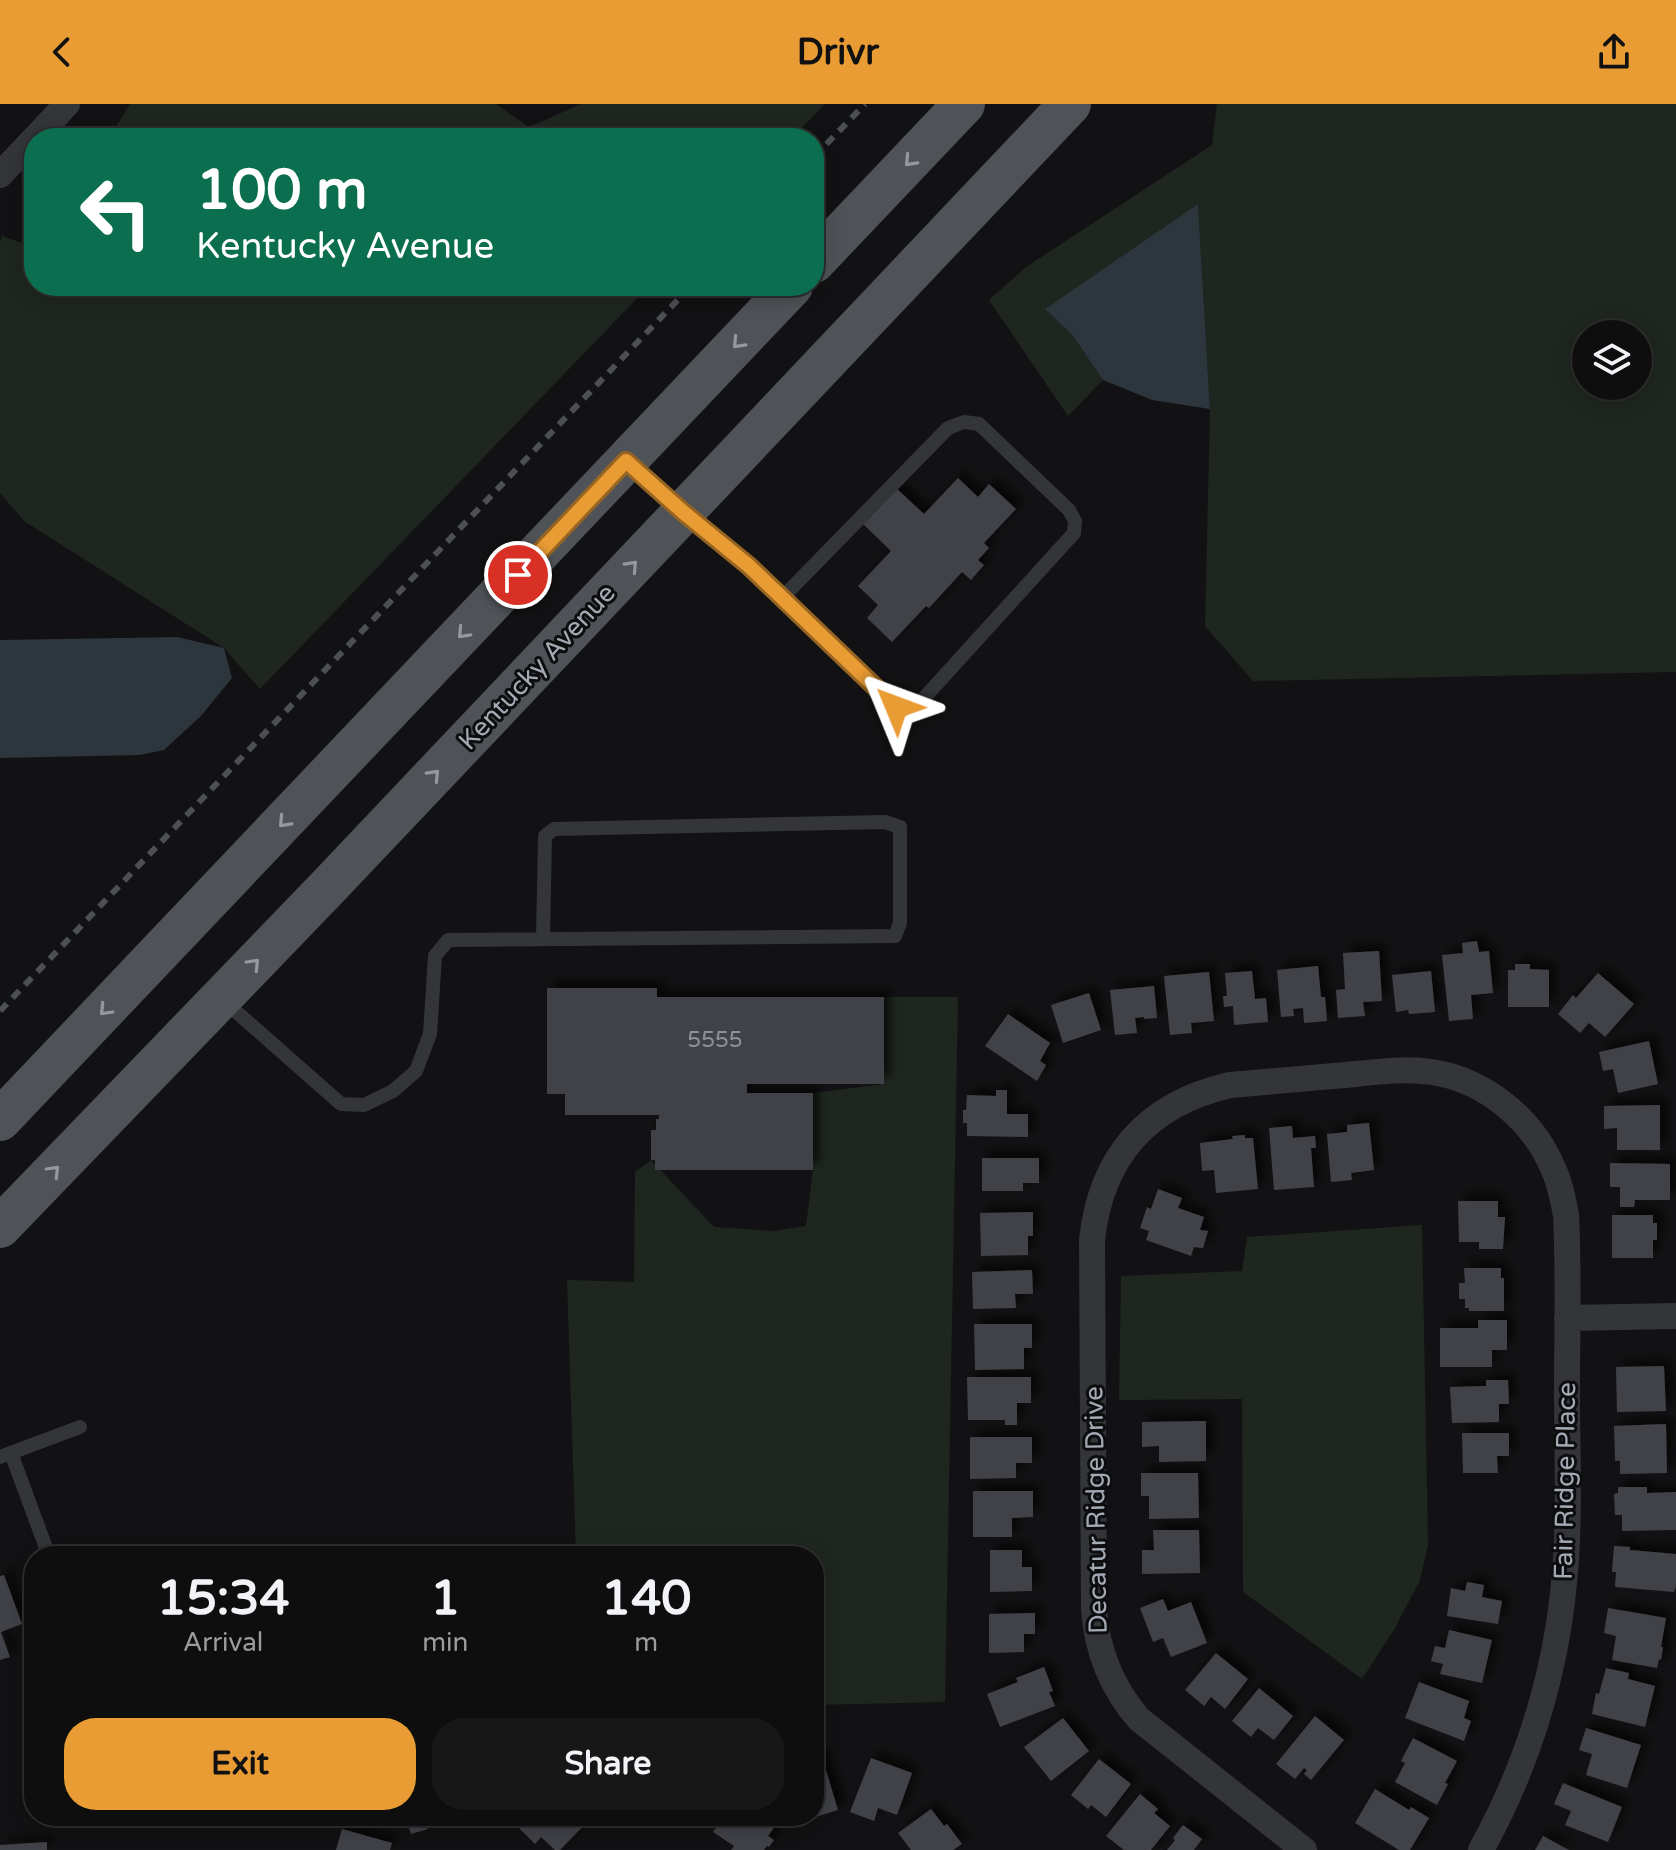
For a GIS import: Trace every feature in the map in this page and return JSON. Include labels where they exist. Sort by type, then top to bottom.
[{"type":"main road","points":[[824,251],[964,104]]},
{"type":"main road","name":"Kentucky Avenue","points":[[0,1227],[1070,104]]},
{"type":"main road","points":[[0,1120],[783,296]]},
{"type":"street","points":[[44,128],[67,104]]},
{"type":"street","points":[[0,175],[24,149]]},
{"type":"street","name":"Decatur Ridge Drive","points":[[1304,1850],[1139,1719],[1113,1684],[1102,1657],[1095,1629],[1092,1255],[1094,1222],[1100,1198],[1110,1171],[1130,1141],[1156,1116],[1207,1090],[1230,1085],[1422,1071],[1472,1084],[1514,1112]]},
{"type":"street","name":"Fair Ridge Place","points":[[1481,1850],[1513,1784],[1546,1689],[1558,1632],[1568,1530],[1566,1224],[1554,1169],[1543,1148],[1514,1112]]},
{"type":"street","points":[[1567,1318],[1676,1316]]},
{"type":"lane","points":[[626,461],[749,566],[782,598],[896,707],[905,709],[915,708],[1074,533],[1075,521],[1069,510],[979,424],[964,422],[948,428],[782,598]]},
{"type":"lane","points":[[221,998],[341,1104],[364,1105],[393,1091],[416,1071],[430,1034],[435,956],[448,940],[895,936],[900,923],[900,827],[885,822],[554,829],[545,836],[543,939]]},
{"type":"lane","points":[[45,1546],[5,1455],[80,1427]]},
{"type":"shaded area","points":[[130,104],[496,104],[529,127],[581,104],[825,104],[802,128],[115,128]]},
{"type":"shaded area","points":[[1217,104],[1676,104],[1676,672],[1253,681],[1205,626],[1210,409],[1198,205],[1045,309],[1073,336],[1103,380],[1068,416],[989,300],[1026,267],[1212,145]]},
{"type":"shaded area","points":[[1198,204],[1210,409],[1152,400],[1103,380],[1073,336],[1045,309]]},
{"type":"shaded area","points":[[2,236],[24,244],[24,296],[639,296],[260,689],[224,648],[24,521],[0,493]]},
{"type":"shaded area","points":[[177,637],[224,648],[232,678],[201,716],[164,750],[140,755],[0,758],[0,640]]},
{"type":"shaded area","points":[[884,997],[958,997],[945,1702],[824,1705],[824,1546],[576,1546],[567,1280],[634,1282],[635,1172],[651,1160],[714,1227],[774,1231],[806,1226],[813,1170],[813,1093],[884,1084]]},
{"type":"shaded area","points":[[1422,1225],[1428,1544],[1420,1580],[1395,1628],[1362,1679],[1243,1592],[1242,1399],[1119,1400],[1121,1276],[1242,1271],[1247,1237]]},
{"type":"building","points":[[958,478],[978,497],[989,484],[1016,509],[984,543],[989,548],[978,560],[984,565],[971,580],[962,572],[892,642],[867,618],[878,605],[858,586],[891,551],[863,524],[896,488],[924,514]]},
{"type":"building","points":[[1477,941],[1479,952],[1489,951],[1493,993],[1471,995],[1473,1019],[1449,1021],[1442,955],[1463,953],[1462,943]]},
{"type":"building","points":[[1379,951],[1382,1001],[1363,1002],[1365,1016],[1338,1018],[1336,990],[1345,989],[1343,953]]},
{"type":"building","points":[[1515,964],[1530,964],[1530,969],[1549,970],[1549,1007],[1508,1007],[1508,970],[1515,970]]},
{"type":"building","points":[[1318,966],[1327,1021],[1304,1023],[1303,1008],[1293,1009],[1294,1016],[1281,1017],[1277,970]]},
{"type":"building","points":[[1252,971],[1255,999],[1266,998],[1268,1022],[1234,1025],[1233,1006],[1224,1007],[1223,996],[1227,996],[1225,973]]},
{"type":"building","points":[[1431,971],[1435,1012],[1396,1012],[1392,975]]},
{"type":"building","points":[[1209,972],[1214,1021],[1191,1023],[1192,1033],[1170,1035],[1164,976]]},
{"type":"building","points":[[1598,973],[1634,1004],[1605,1037],[1589,1023],[1580,1033],[1558,1014],[1573,995],[1576,998]]},
{"type":"building","points":[[1154,986],[1157,1018],[1135,1018],[1137,1033],[1115,1035],[1110,990]]},
{"type":"building","points":[[547,988],[657,988],[657,997],[884,997],[884,1084],[747,1084],[747,1093],[813,1093],[813,1170],[655,1170],[655,1160],[651,1160],[651,1130],[656,1130],[659,1115],[565,1115],[565,1094],[547,1094]]},
{"type":"building","points":[[1089,993],[1101,1030],[1063,1043],[1051,1005]]},
{"type":"building","points":[[1008,1014],[1050,1043],[1040,1061],[1046,1065],[1037,1081],[985,1046]]},
{"type":"building","points":[[1649,1041],[1658,1084],[1618,1093],[1613,1069],[1603,1071],[1599,1052]]},
{"type":"building","points":[[996,1090],[1007,1090],[1007,1114],[1028,1114],[1028,1137],[967,1136],[963,1110],[966,1110],[967,1095],[996,1096]]},
{"type":"building","points":[[1660,1105],[1660,1150],[1617,1150],[1617,1128],[1604,1129],[1604,1106]]},
{"type":"building","points":[[1369,1123],[1374,1170],[1351,1173],[1352,1180],[1331,1182],[1327,1134],[1347,1132],[1347,1125]]},
{"type":"building","points":[[1292,1126],[1293,1138],[1315,1136],[1316,1148],[1311,1148],[1314,1187],[1274,1190],[1269,1128]]},
{"type":"building","points":[[1245,1135],[1245,1138],[1253,1138],[1258,1189],[1216,1193],[1214,1170],[1202,1171],[1200,1143]]},
{"type":"building","points":[[982,1158],[1039,1158],[1039,1183],[1023,1183],[1023,1191],[982,1191]]},
{"type":"building","points":[[1610,1163],[1670,1164],[1670,1200],[1635,1200],[1634,1207],[1620,1207],[1620,1187],[1610,1187]]},
{"type":"building","points":[[1158,1189],[1182,1198],[1178,1208],[1204,1217],[1200,1230],[1208,1231],[1203,1248],[1194,1247],[1191,1256],[1146,1240],[1149,1231],[1140,1228],[1147,1207],[1151,1209]]},
{"type":"building","points":[[1458,1201],[1498,1201],[1498,1217],[1505,1217],[1503,1249],[1479,1249],[1479,1242],[1459,1242]]},
{"type":"building","points":[[1033,1212],[1033,1236],[1028,1236],[1028,1255],[981,1256],[980,1213]]},
{"type":"building","points":[[1612,1215],[1653,1215],[1653,1223],[1657,1223],[1657,1240],[1653,1240],[1653,1258],[1612,1258]]},
{"type":"building","points":[[1464,1268],[1501,1268],[1504,1311],[1469,1311],[1465,1308],[1465,1299],[1459,1299],[1459,1283],[1465,1283]]},
{"type":"building","points":[[1032,1270],[1033,1294],[1015,1294],[1016,1308],[973,1309],[972,1272]]},
{"type":"building","points":[[1478,1320],[1507,1320],[1507,1350],[1492,1350],[1492,1367],[1440,1367],[1440,1328],[1478,1328]]},
{"type":"building","points":[[974,1324],[1032,1324],[1032,1348],[1024,1348],[1024,1369],[975,1370]]},
{"type":"building","points":[[1664,1366],[1666,1411],[1617,1412],[1616,1367]]},
{"type":"building","points":[[967,1377],[1031,1377],[1031,1403],[1017,1403],[1017,1425],[1005,1425],[1005,1420],[968,1420]]},
{"type":"building","points":[[1486,1380],[1508,1380],[1509,1404],[1499,1404],[1499,1422],[1452,1423],[1450,1387],[1486,1386]]},
{"type":"building","points":[[1206,1421],[1206,1461],[1159,1462],[1159,1446],[1142,1447],[1142,1422]]},
{"type":"building","points":[[1666,1424],[1667,1473],[1620,1474],[1620,1461],[1615,1461],[1614,1426]]},
{"type":"building","points":[[1462,1433],[1509,1433],[1509,1456],[1497,1456],[1498,1473],[1463,1473]]},
{"type":"building","points":[[970,1437],[1032,1437],[1032,1463],[1016,1463],[1016,1478],[970,1479]]},
{"type":"building","points":[[1141,1473],[1198,1473],[1199,1518],[1149,1519],[1149,1496],[1141,1496]]},
{"type":"building","points":[[1618,1487],[1647,1487],[1647,1493],[1676,1492],[1676,1530],[1622,1531],[1622,1515],[1615,1515],[1614,1494],[1618,1493]]},
{"type":"building","points":[[973,1491],[1033,1491],[1033,1517],[1012,1518],[1012,1537],[973,1537]]},
{"type":"building","points":[[1153,1530],[1199,1530],[1200,1573],[1142,1574],[1142,1550],[1154,1550]]},
{"type":"building","points":[[1614,1546],[1676,1554],[1674,1592],[1615,1587],[1616,1572],[1612,1572]]},
{"type":"building","points":[[990,1550],[1022,1550],[1022,1567],[1032,1567],[1032,1591],[990,1592]]},
{"type":"building","points":[[4,1575],[22,1624],[1,1632],[10,1657],[0,1660],[0,1576]]},
{"type":"building","points":[[1467,1582],[1484,1585],[1482,1597],[1502,1601],[1498,1624],[1447,1616],[1451,1588],[1465,1591]]},
{"type":"building","points":[[1163,1599],[1168,1611],[1191,1602],[1207,1643],[1171,1657],[1163,1638],[1153,1642],[1140,1608]]},
{"type":"building","points":[[1608,1608],[1666,1618],[1661,1660],[1657,1668],[1612,1660],[1616,1636],[1604,1633]]},
{"type":"building","points":[[1035,1613],[1035,1634],[1024,1634],[1024,1652],[989,1653],[989,1614]]},
{"type":"building","points":[[1449,1630],[1492,1640],[1482,1683],[1440,1674],[1443,1664],[1431,1661],[1435,1646],[1445,1648]]},
{"type":"building","points":[[1216,1653],[1248,1679],[1225,1709],[1211,1697],[1204,1706],[1185,1690]]},
{"type":"building","points":[[1044,1667],[1055,1706],[1000,1727],[987,1694],[1018,1682],[1016,1678]]},
{"type":"building","points":[[1606,1668],[1629,1673],[1628,1679],[1655,1686],[1645,1727],[1592,1714]]},
{"type":"building","points":[[1419,1682],[1469,1701],[1464,1718],[1471,1721],[1464,1741],[1405,1718]]},
{"type":"building","points":[[1259,1688],[1293,1716],[1274,1740],[1258,1728],[1251,1737],[1232,1721]]},
{"type":"building","points":[[1315,1716],[1344,1740],[1311,1780],[1304,1774],[1307,1770],[1304,1768],[1295,1779],[1276,1764]]},
{"type":"building","points":[[1063,1718],[1089,1751],[1051,1781],[1024,1747]]},
{"type":"building","points":[[1586,1728],[1641,1745],[1627,1788],[1586,1775],[1592,1754],[1579,1750]]},
{"type":"building","points":[[1413,1738],[1457,1761],[1437,1805],[1395,1782]]},
{"type":"building","points":[[871,1758],[912,1773],[897,1815],[878,1808],[874,1821],[850,1812]]},
{"type":"building","points":[[1099,1759],[1131,1784],[1106,1817],[1091,1805],[1088,1809],[1071,1795]]},
{"type":"building","points":[[824,1764],[838,1810],[824,1814]]},
{"type":"building","points":[[1563,1783],[1622,1807],[1608,1842],[1565,1825],[1571,1811],[1554,1804]]},
{"type":"building","points":[[1375,1789],[1409,1810],[1411,1807],[1429,1818],[1410,1850],[1399,1850],[1355,1823]]},
{"type":"building","points":[[1140,1794],[1158,1809],[1154,1813],[1170,1826],[1151,1850],[1124,1850],[1106,1836]]},
{"type":"building","points":[[931,1809],[962,1844],[953,1850],[911,1850],[898,1833]]},
{"type":"building","points":[[1183,1825],[1202,1839],[1194,1850],[1167,1850],[1175,1840],[1173,1838]]},
{"type":"building","points":[[408,1826],[427,1826],[428,1829],[411,1834]]},
{"type":"building","points":[[583,1826],[560,1850],[555,1850],[541,1837],[535,1844],[519,1828]]},
{"type":"building","points":[[717,1826],[775,1826],[768,1836],[774,1840],[764,1850],[731,1850],[734,1846],[713,1832]]},
{"type":"building","points":[[342,1829],[392,1843],[390,1850],[336,1850]]},
{"type":"building","points":[[1543,1836],[1569,1850],[1535,1850]]},
{"type":"building","points":[[47,1842],[47,1850],[0,1850],[0,1845]]},
{"type":"railway","points":[[824,147],[865,104]]},
{"type":"railway","points":[[0,1011],[681,296]]},
{"type":"route","points":[[518,575],[626,461],[749,566],[896,707]]}]
